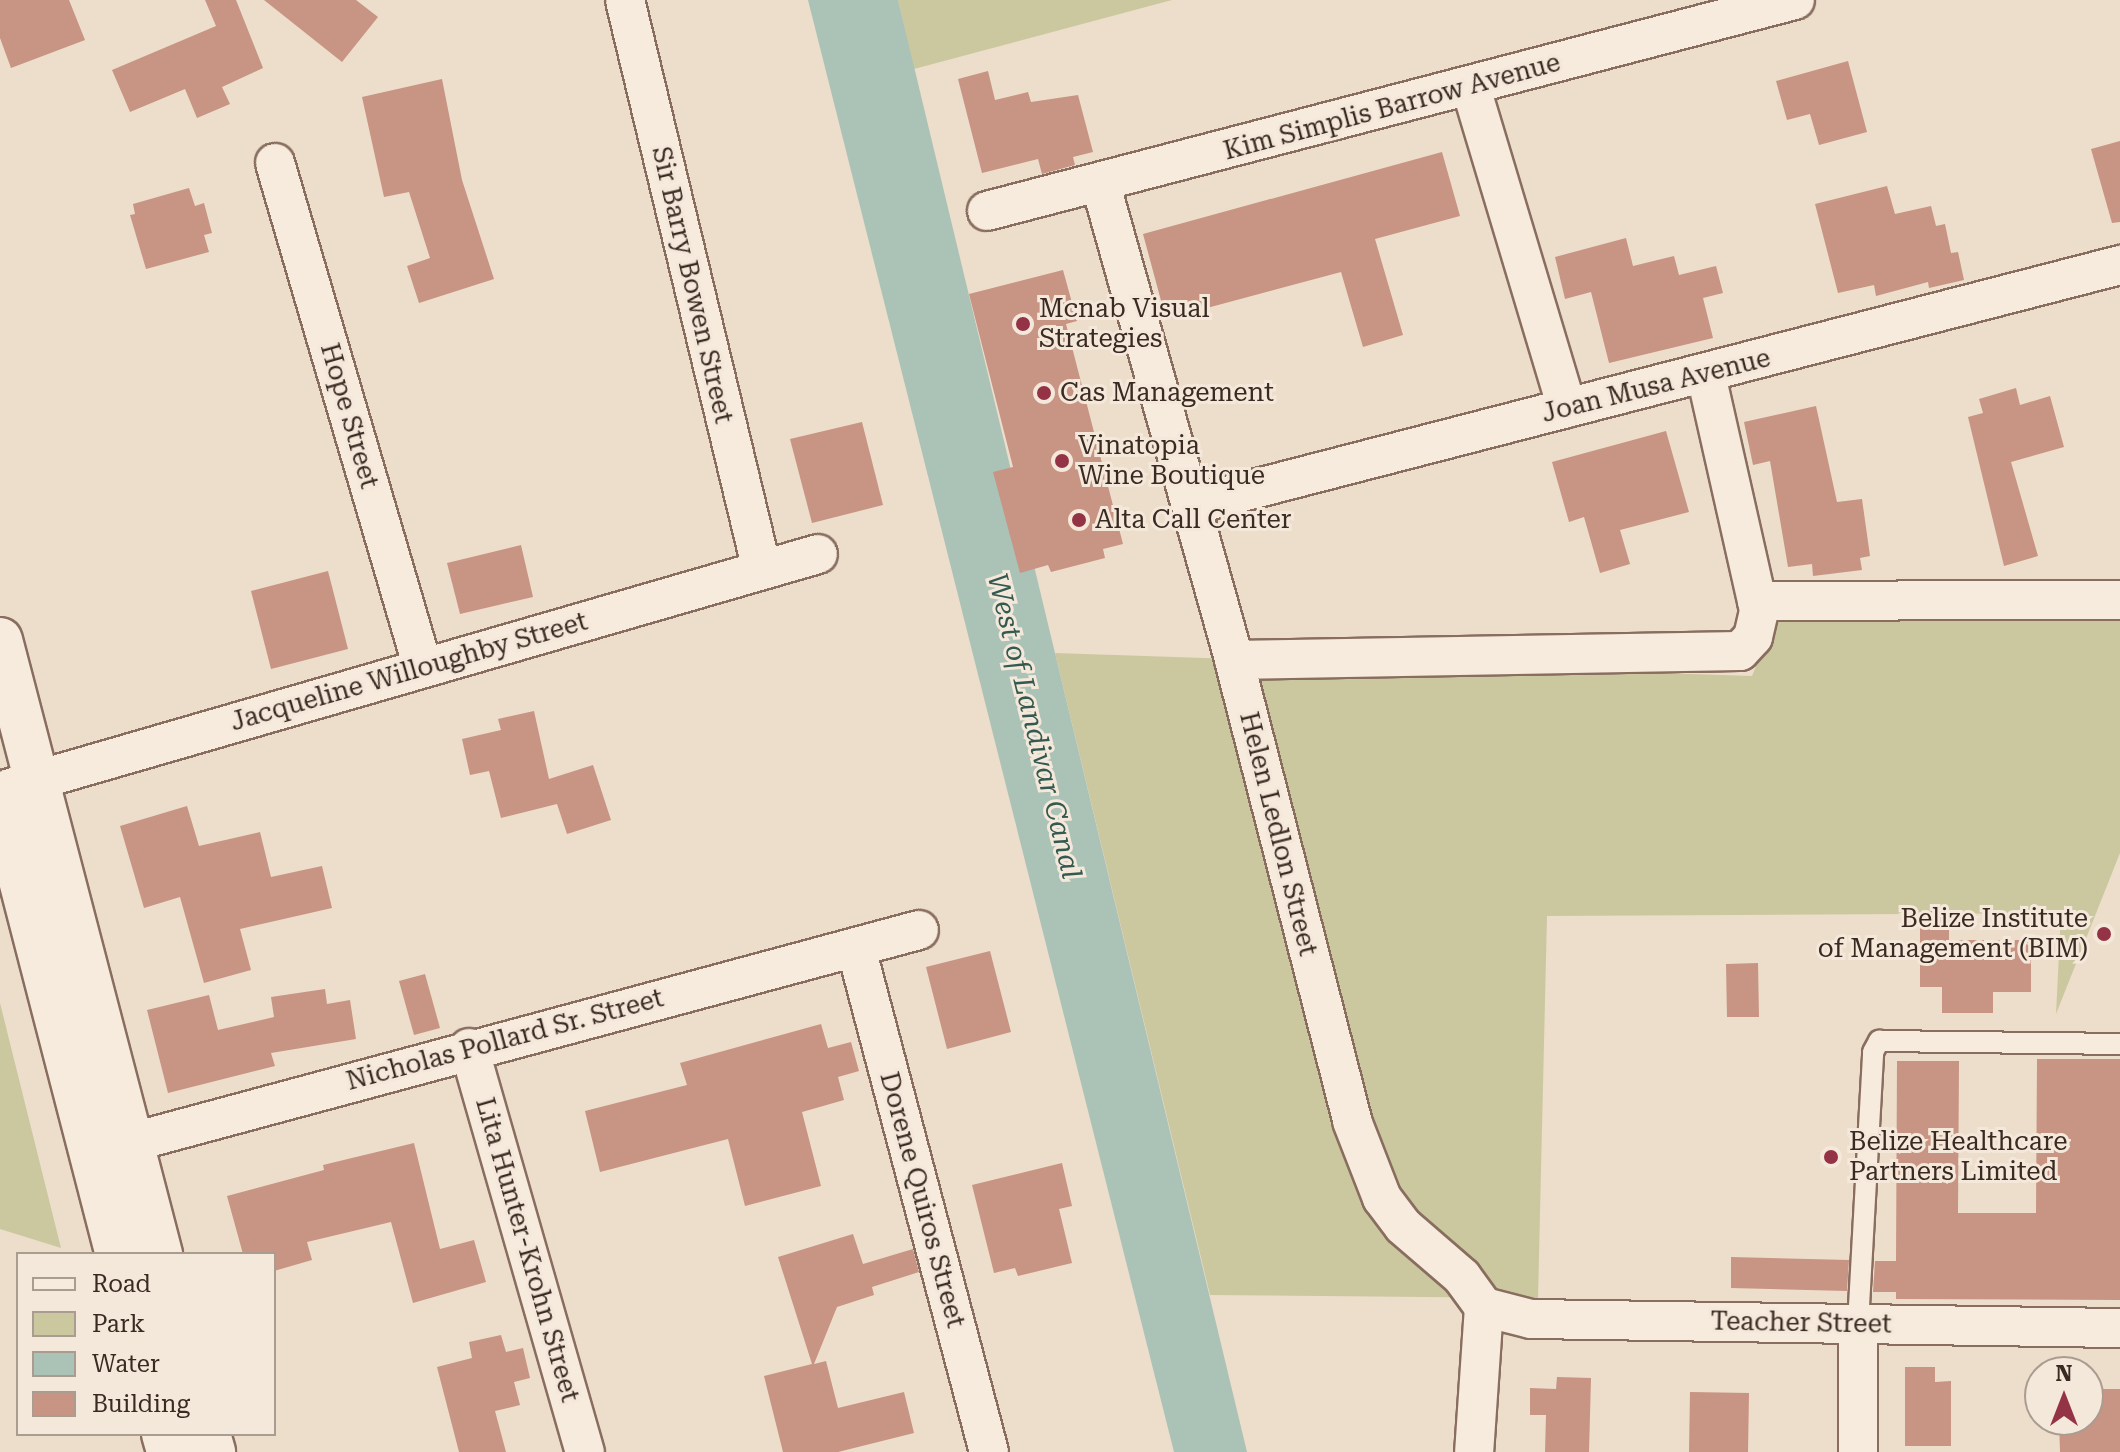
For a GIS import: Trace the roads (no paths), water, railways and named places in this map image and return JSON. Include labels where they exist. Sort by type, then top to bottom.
[{"type":"street","name":"Sir Barry Bowen Street","points":[[625,0],[762,570]]},
{"type":"street","name":"Kim Simplis Barrow Avenue","points":[[987,211],[1471,88],[1795,0]]},
{"type":"street","points":[[1471,88],[1567,408]]},
{"type":"street","name":"Hope Street","points":[[275,163],[423,668]]},
{"type":"street","name":"Helen Ledlon Street","points":[[1100,182],[1192,505],[1366,1162],[1382,1198],[1403,1226],[1462,1277],[1484,1307]]},
{"type":"street","name":"Joan Musa Avenue","points":[[1192,505],[2120,265]]},
{"type":"street","points":[[1234,660],[1740,651],[1757,629],[1757,601],[1706,374]]},
{"type":"street","name":"Jacqueline Willoughby Street","points":[[12,790],[818,554]]},
{"type":"street","points":[[1757,601],[2120,600]]},
{"type":"street","points":[[0,640],[12,790],[111,1148],[159,1252]]},
{"type":"street","name":"Nicholas Pollard Sr. Street","points":[[111,1148],[469,1048],[919,930]]},
{"type":"street","name":"Dorene Quiros Street","points":[[856,948],[989,1452]]},
{"type":"street","name":"Lita Hunter-Krohn Street","points":[[469,1048],[585,1452]]},
{"type":"street","points":[[111,1148],[118,1252]]},
{"type":"street","points":[[1474,1452],[1484,1307]]},
{"type":"street","name":"Teacher Street","points":[[1484,1307],[1531,1319],[2120,1328]]},
{"type":"street","points":[[1858,1324],[1858,1452]]},
{"type":"lane","points":[[1858,1324],[1873,1052],[1879,1041],[2120,1044]]},
{"type":"water","name":"West of Landivar Canal","points":[[808,0],[898,0],[1247,1452],[1174,1452]]},
{"type":"place","name":"Mcnab Visual Strategies","points":[[1023,324]]},
{"type":"place","name":"Cas Management","points":[[1044,393]]},
{"type":"place","name":"Vinatopia Wine Boutique","points":[[1062,461]]},
{"type":"place","name":"Alta Call Center","points":[[1079,520]]},
{"type":"place","name":"Belize Institute of Management (BIM)","points":[[2104,934]]},
{"type":"place","name":"Belize Healthcare Partners Limited","points":[[1831,1157]]}]
